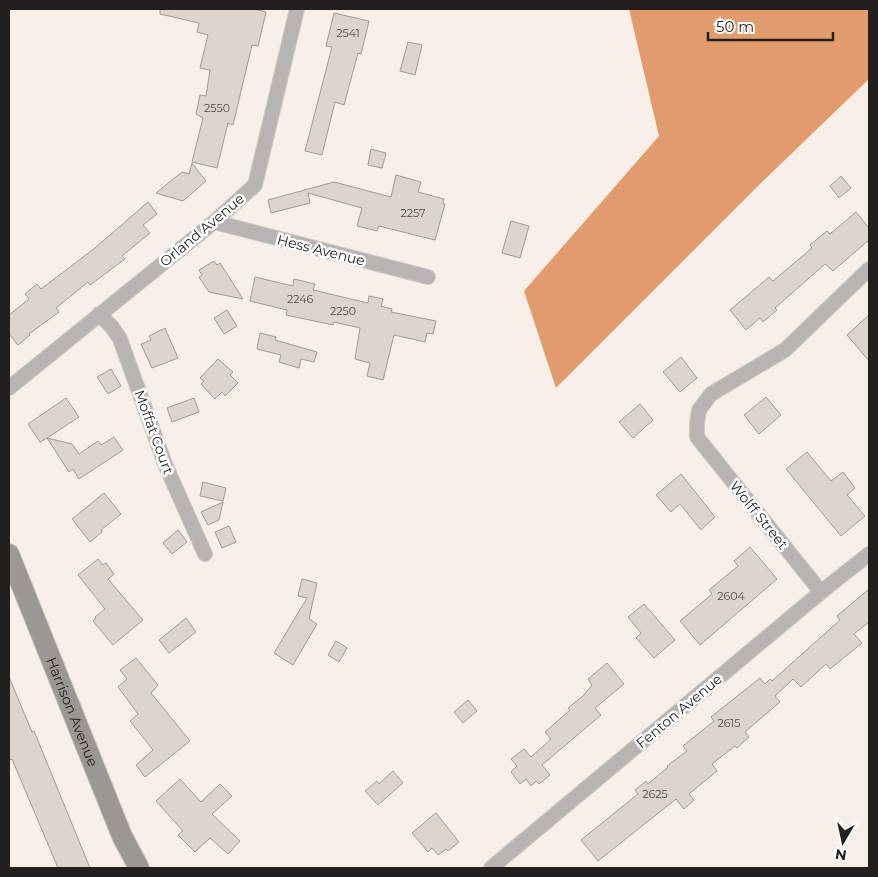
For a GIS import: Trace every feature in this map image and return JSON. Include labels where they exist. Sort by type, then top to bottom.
[{"type":"main road","name":"Harrison Avenue","points":[[9,554],[122,836],[139,868]]},
{"type":"street","name":"Orland Avenue","points":[[9,388],[214,222],[255,185],[297,9]]},
{"type":"street","name":"Hess Avenue","points":[[214,222],[428,277]]},
{"type":"street","name":"Wolff Street","points":[[821,592],[697,437],[696,423],[699,410],[710,394],[784,350],[869,269]]},
{"type":"street","name":"Moffat Court","points":[[99,314],[120,338],[165,464],[205,554]]},
{"type":"street","name":"Fenton Avenue","points":[[491,868],[869,554]]},
{"type":"shaded area","points":[[629,9],[869,9],[869,79],[763,181],[556,388],[524,291],[659,136]]},
{"type":"building","points":[[160,9],[254,9],[266,12],[258,46],[252,45],[233,125],[228,123],[217,168],[192,162],[203,118],[196,114],[200,95],[206,96],[210,70],[200,68],[208,35],[197,32],[199,23],[160,14]]},
{"type":"building","points":[[334,13],[369,21],[361,54],[358,53],[344,105],[335,102],[322,155],[305,151],[332,47],[326,46]]},
{"type":"building","points":[[408,42],[422,45],[415,75],[400,71]]},
{"type":"building","points":[[371,149],[386,153],[382,168],[368,165]]},
{"type":"building","points":[[192,163],[206,181],[183,201],[156,193],[182,172],[189,174]]},
{"type":"building","points":[[396,175],[421,182],[418,192],[444,199],[443,204],[445,204],[435,240],[379,226],[377,231],[357,226],[362,208],[308,193],[310,203],[271,213],[268,200],[334,182],[391,197]]},
{"type":"building","points":[[841,176],[851,188],[839,198],[830,186]]},
{"type":"building","points":[[148,202],[157,214],[143,225],[150,233],[122,256],[125,259],[90,285],[88,282],[56,308],[59,312],[29,334],[18,345],[9,334],[9,315],[29,299],[25,294],[37,284],[41,289],[95,248]]},
{"type":"building","points":[[856,212],[869,228],[869,240],[833,271],[825,264],[775,308],[777,310],[763,322],[760,318],[746,330],[730,310],[769,277],[773,281],[812,248],[810,245],[827,231],[830,234]]},
{"type":"building","points":[[511,221],[529,226],[520,258],[502,253]]},
{"type":"building","points":[[214,261],[217,265],[220,263],[243,299],[209,292],[199,277],[202,275],[199,270]]},
{"type":"building","points":[[255,277],[293,286],[294,279],[315,284],[313,290],[368,303],[369,296],[383,299],[381,306],[392,309],[391,312],[436,321],[433,334],[427,333],[425,342],[394,335],[383,380],[367,376],[370,363],[355,359],[360,328],[334,322],[333,325],[286,315],[287,310],[250,301]]},
{"type":"building","points":[[227,310],[237,326],[224,334],[214,318]]},
{"type":"building","points":[[869,315],[869,361],[847,335]]},
{"type":"building","points":[[165,328],[178,358],[152,368],[141,344],[151,340],[149,336]]},
{"type":"building","points":[[260,333],[276,337],[275,340],[317,352],[314,362],[301,359],[299,368],[279,362],[281,355],[257,349]]},
{"type":"building","points":[[681,357],[697,378],[680,392],[663,372]]},
{"type":"building","points":[[218,359],[233,372],[230,375],[238,383],[225,396],[222,392],[215,399],[201,384],[204,381],[200,378]]},
{"type":"building","points":[[111,369],[121,386],[108,394],[97,377]]},
{"type":"building","points":[[766,397],[781,415],[759,434],[744,415]]},
{"type":"building","points":[[66,398],[79,417],[40,442],[28,424]]},
{"type":"building","points":[[194,398],[199,412],[172,422],[167,408]]},
{"type":"building","points":[[640,404],[653,420],[633,438],[619,422]]},
{"type":"building","points":[[114,437],[123,450],[79,479],[73,469],[69,472],[47,438],[72,444],[79,454],[98,441],[101,445]]},
{"type":"building","points":[[807,452],[831,481],[843,472],[855,488],[847,495],[865,516],[841,536],[786,469]]},
{"type":"building","points":[[681,474],[715,517],[701,530],[680,504],[671,512],[656,495]]},
{"type":"building","points":[[203,482],[226,488],[223,501],[200,496]]},
{"type":"building","points":[[104,493],[121,514],[101,530],[102,532],[90,542],[72,519]]},
{"type":"building","points":[[223,502],[219,520],[208,525],[201,512]]},
{"type":"building","points":[[229,526],[236,542],[222,548],[215,532]]},
{"type":"building","points":[[178,530],[187,542],[172,554],[163,543]]},
{"type":"building","points":[[750,547],[777,579],[700,645],[680,621],[712,594],[709,590],[738,566],[734,561]]},
{"type":"building","points":[[98,559],[103,565],[106,563],[114,574],[108,579],[143,620],[113,645],[93,621],[105,609],[78,575]]},
{"type":"building","points":[[302,579],[317,583],[309,619],[317,624],[293,665],[274,653],[307,598],[298,596]]},
{"type":"building","points":[[869,589],[869,622],[854,634],[862,643],[830,669],[826,664],[801,687],[793,679],[775,696],[780,702],[745,732],[749,737],[737,748],[735,746],[712,764],[717,771],[689,794],[694,800],[684,809],[676,799],[598,861],[581,840],[638,794],[635,790],[646,781],[648,784],[687,751],[683,746],[714,721],[711,717],[760,678],[765,684],[770,679],[772,681],[840,620],[837,616]]},
{"type":"building","points":[[644,604],[675,640],[654,658],[636,638],[641,633],[628,617]]},
{"type":"building","points":[[186,618],[196,632],[169,653],[159,640]]},
{"type":"building","points":[[336,641],[347,648],[339,662],[328,655]]},
{"type":"building","points":[[136,658],[158,685],[151,693],[190,741],[145,777],[136,765],[153,750],[130,721],[138,714],[118,687],[127,679],[120,670]]},
{"type":"building","points":[[607,663],[624,684],[595,708],[601,715],[542,765],[550,775],[539,784],[536,781],[531,786],[526,779],[520,784],[511,772],[517,766],[511,759],[524,749],[531,757],[551,739],[545,732],[570,710],[568,708],[583,696],[592,685],[588,679]]},
{"type":"building","points":[[9,677],[32,732],[34,731],[90,868],[58,868],[12,759],[9,760]]},
{"type":"building","points":[[468,700],[477,711],[463,723],[454,712]]},
{"type":"building","points":[[393,771],[403,783],[378,805],[365,791],[377,781],[379,784]]},
{"type":"building","points":[[180,779],[201,802],[220,784],[232,796],[212,814],[240,841],[228,854],[210,838],[195,852],[178,835],[183,831],[156,801]]},
{"type":"building","points":[[436,813],[459,842],[448,851],[446,849],[438,855],[432,848],[428,852],[412,833]]}]
